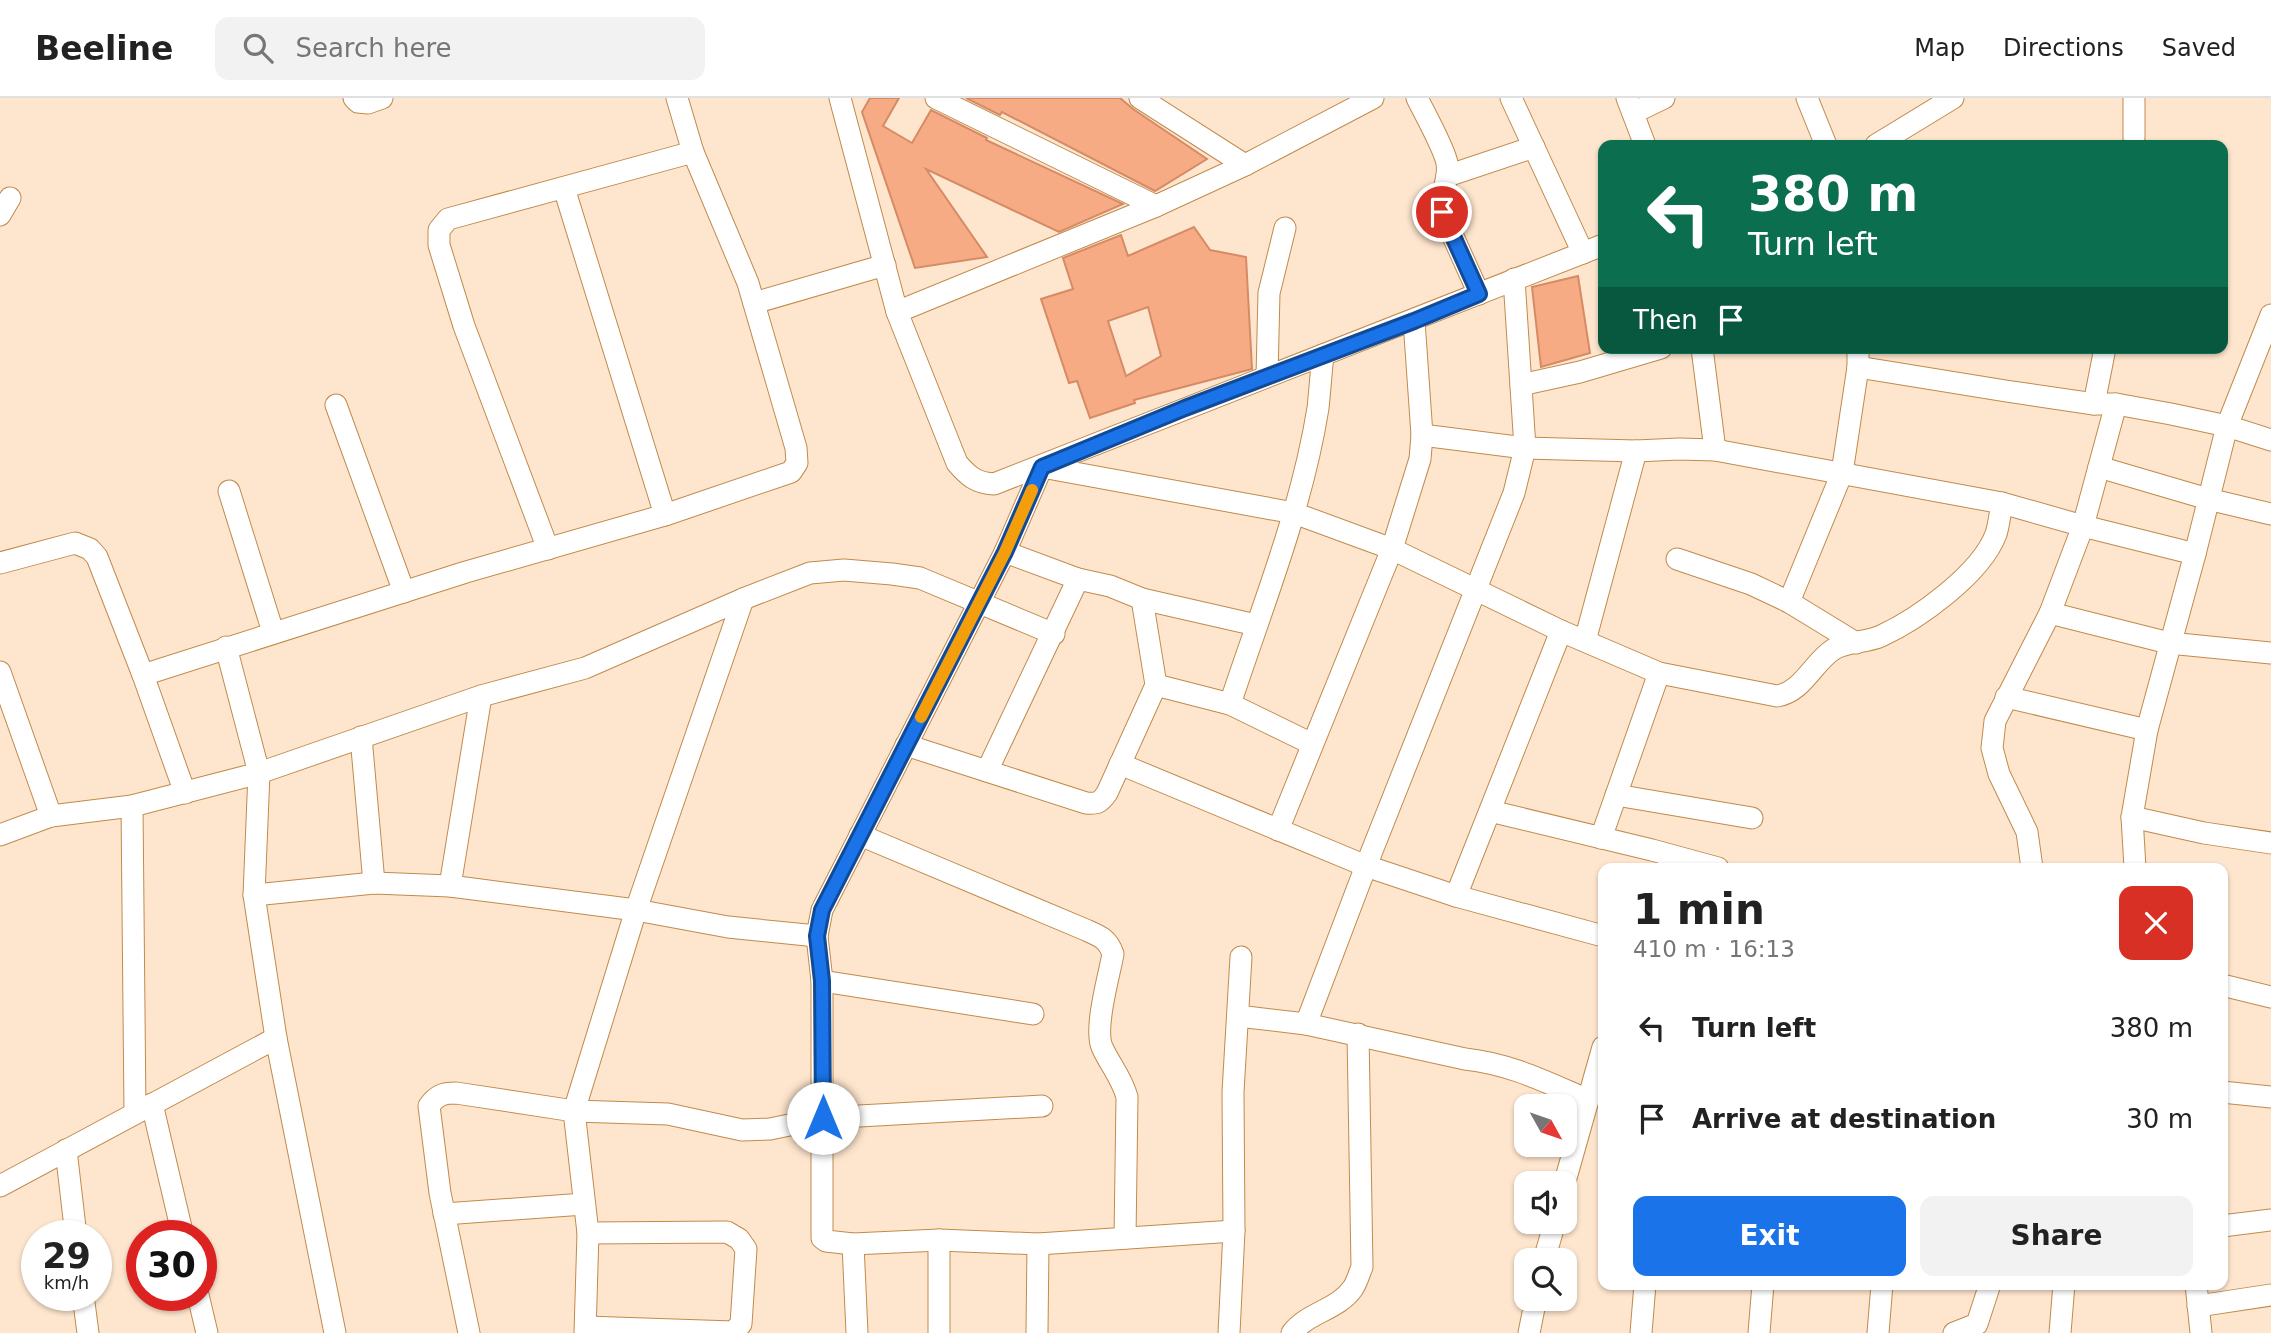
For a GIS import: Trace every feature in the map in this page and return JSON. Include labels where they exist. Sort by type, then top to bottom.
[{"type":"street","points":[[354,98],[358,102],[368,103],[382,98]]},
{"type":"street","points":[[143,675],[273,632],[665,515],[791,472],[797,463],[796,448],[754,303],[693,152],[677,98]]},
{"type":"street","points":[[840,98],[897,312],[957,463],[968,476],[982,484],[994,484],[1042,467],[1593,249],[1534,147],[1511,98]]},
{"type":"street","points":[[936,98],[1156,206]]},
{"type":"street","points":[[1140,98],[1245,165]]},
{"type":"street","points":[[897,312],[1156,206],[1245,165],[1373,98]]},
{"type":"street","points":[[1417,98],[1447,162],[1447,176],[1440,198],[1442,212],[1479,294]]},
{"type":"street","points":[[1643,140],[1630,106],[1664,98]]},
{"type":"street","points":[[1807,98],[1824,140]]},
{"type":"street","points":[[1885,140],[1951,98]]},
{"type":"street","points":[[2134,98],[2134,138]]},
{"type":"street","points":[[1447,176],[1534,147]]},
{"type":"street","points":[[548,549],[464,326],[439,244],[439,230],[448,219],[693,152]]},
{"type":"street","points":[[564,188],[665,515]]},
{"type":"street","points":[[1267,376],[1269,293],[1285,228]]},
{"type":"street","points":[[754,303],[885,265]]},
{"type":"street","points":[[1306,1024],[1514,493],[1525,448],[1514,279]]},
{"type":"street","points":[[2135,863],[2132,817],[2147,730],[2227,426],[2271,318]]},
{"type":"street","points":[[1278,830],[1392,549],[1420,459],[1422,435],[1414,321]]},
{"type":"street","points":[[1521,385],[1580,372],[1641,354]]},
{"type":"street","points":[[1703,354],[1715,450]]},
{"type":"street","points":[[2031,863],[2027,832],[1999,774],[1992,748],[1995,721],[2050,612],[2083,526],[2099,467],[2105,404],[2105,354]]},
{"type":"street","points":[[1230,704],[1294,513],[1318,406],[1322,355]]},
{"type":"street","points":[[1789,602],[1842,473],[1858,358],[2227,426],[2271,440]]},
{"type":"street","points":[[336,405],[404,592]]},
{"type":"street","points":[[1422,435],[1525,448],[1715,450],[2002,503],[2195,554]]},
{"type":"street","points":[[1585,641],[1636,451]]},
{"type":"street","points":[[1042,467],[1294,513],[1392,549],[1561,631],[1659,673],[1777,696],[1791,693],[1834,649],[1883,635],[1946,596],[1980,561],[1996,534],[2002,503]]},
{"type":"street","points":[[1042,467],[1005,552],[822,910],[817,936],[822,981],[822,1238],[826,1241],[853,1244],[939,1240],[1038,1244],[1234,1231]]},
{"type":"street","points":[[2099,467],[2208,499],[2271,514]]},
{"type":"street","points":[[229,491],[273,632]]},
{"type":"street","points":[[0,563],[75,543],[90,549],[97,556],[185,793]]},
{"type":"street","points":[[1005,552],[1142,599],[1256,625]]},
{"type":"street","points":[[1677,559],[1751,584],[1789,602],[1856,643]]},
{"type":"street","points":[[0,835],[51,816],[132,806],[259,773],[481,696],[585,668],[743,599],[810,573],[844,570],[920,578],[1054,634]]},
{"type":"street","points":[[987,771],[1078,579]]},
{"type":"street","points":[[588,1233],[727,1232],[739,1239],[746,1250],[741,1324],[733,1332],[586,1330],[588,1233],[574,1111],[636,910],[743,599]]},
{"type":"street","points":[[906,745],[1096,804],[1107,793],[1156,685],[1142,599]]},
{"type":"street","points":[[2050,612],[2169,643],[2271,653]]},
{"type":"street","points":[[1456,896],[1561,631]]},
{"type":"street","points":[[226,647],[259,773],[254,895],[276,1038],[335,1333]]},
{"type":"street","points":[[0,672],[5,698],[51,816]]},
{"type":"street","points":[[1601,838],[1659,673]]},
{"type":"street","points":[[1156,685],[1230,704],[1312,744]]},
{"type":"street","points":[[450,886],[481,696]]},
{"type":"street","points":[[2006,697],[2147,730]]},
{"type":"street","points":[[361,737],[374,883]]},
{"type":"street","points":[[1120,764],[1366,866],[1456,896],[1598,935]]},
{"type":"street","points":[[1615,795],[1752,818]]},
{"type":"street","points":[[132,806],[143,1108],[178,1220]]},
{"type":"street","points":[[1490,811],[1601,838],[1650,859],[1680,863]]},
{"type":"street","points":[[2132,817],[2203,833],[2271,843]]},
{"type":"street","points":[[860,835],[1104,937],[1110,944],[1113,954],[1099,1031],[1102,1046],[1122,1080],[1127,1097],[1125,1238]]},
{"type":"street","points":[[254,895],[374,883],[450,886],[636,910],[707,924],[817,936]]},
{"type":"street","points":[[1229,1333],[1234,1231],[1233,1092],[1241,957]]},
{"type":"street","points":[[822,981],[1033,1014]]},
{"type":"street","points":[[2228,987],[2271,998]]},
{"type":"street","points":[[1238,1016],[1306,1024],[1465,1059],[1492,1062],[1508,1066],[1588,1100]]},
{"type":"street","points":[[1292,1333],[1308,1318],[1340,1301],[1354,1287],[1362,1267],[1357,1034]]},
{"type":"street","points":[[0,1186],[276,1038]]},
{"type":"street","points":[[1568,1171],[1598,1065]]},
{"type":"street","points":[[469,1333],[444,1214],[429,1106],[435,1097],[443,1093],[574,1111],[668,1114],[742,1130],[770,1129],[823,1118],[1042,1106]]},
{"type":"street","points":[[2228,1093],[2271,1097]]},
{"type":"street","points":[[66,1150],[74,1220]]},
{"type":"street","points":[[444,1214],[584,1204]]},
{"type":"street","points":[[2228,1225],[2271,1220]]},
{"type":"street","points":[[939,1240],[939,1333]]},
{"type":"street","points":[[853,1244],[857,1333]]},
{"type":"street","points":[[1037,1333],[1038,1244]]},
{"type":"street","points":[[1642,1333],[1645,1290]]},
{"type":"street","points":[[1759,1333],[1763,1290]]},
{"type":"street","points":[[1878,1333],[1881,1290]]},
{"type":"street","points":[[1954,1333],[1978,1324],[1988,1290]]},
{"type":"street","points":[[2060,1333],[2064,1290]]},
{"type":"street","points":[[2197,1290],[2201,1333]]},
{"type":"street","points":[[2198,1306],[2271,1295]]},
{"type":"street","points":[[85,1311],[88,1333]]},
{"type":"street","points":[[202,1311],[207,1333]]},
{"type":"street","points":[[1529,1333],[1533,1311]]},
{"type":"building","points":[[870,98],[899,98],[883,126],[912,143],[931,110],[987,138],[986,140],[1123,204],[1059,232],[926,169],[987,257],[915,268],[862,112]]},
{"type":"building","points":[[966,98],[1120,98],[1207,159],[1155,191],[1002,112],[1000,115]]},
{"type":"building","points":[[1194,227],[1210,250],[1246,257],[1252,369],[1134,400],[1135,403],[1090,418],[1077,381],[1069,383],[1041,299],[1073,289],[1063,258],[1121,235],[1128,256]],"holes":[[[1148,307],[1161,356],[1126,376],[1108,321]]]},
{"type":"building","points":[[1578,276],[1590,353],[1541,367],[1532,287]]},
{"type":"slow traffic","points":[[921,717],[1005,552],[1032,490]]},
{"type":"route","points":[[823,1118],[822,981],[817,936],[822,910],[1005,552],[1042,467],[1185,408],[1479,294],[1442,212]]}]
